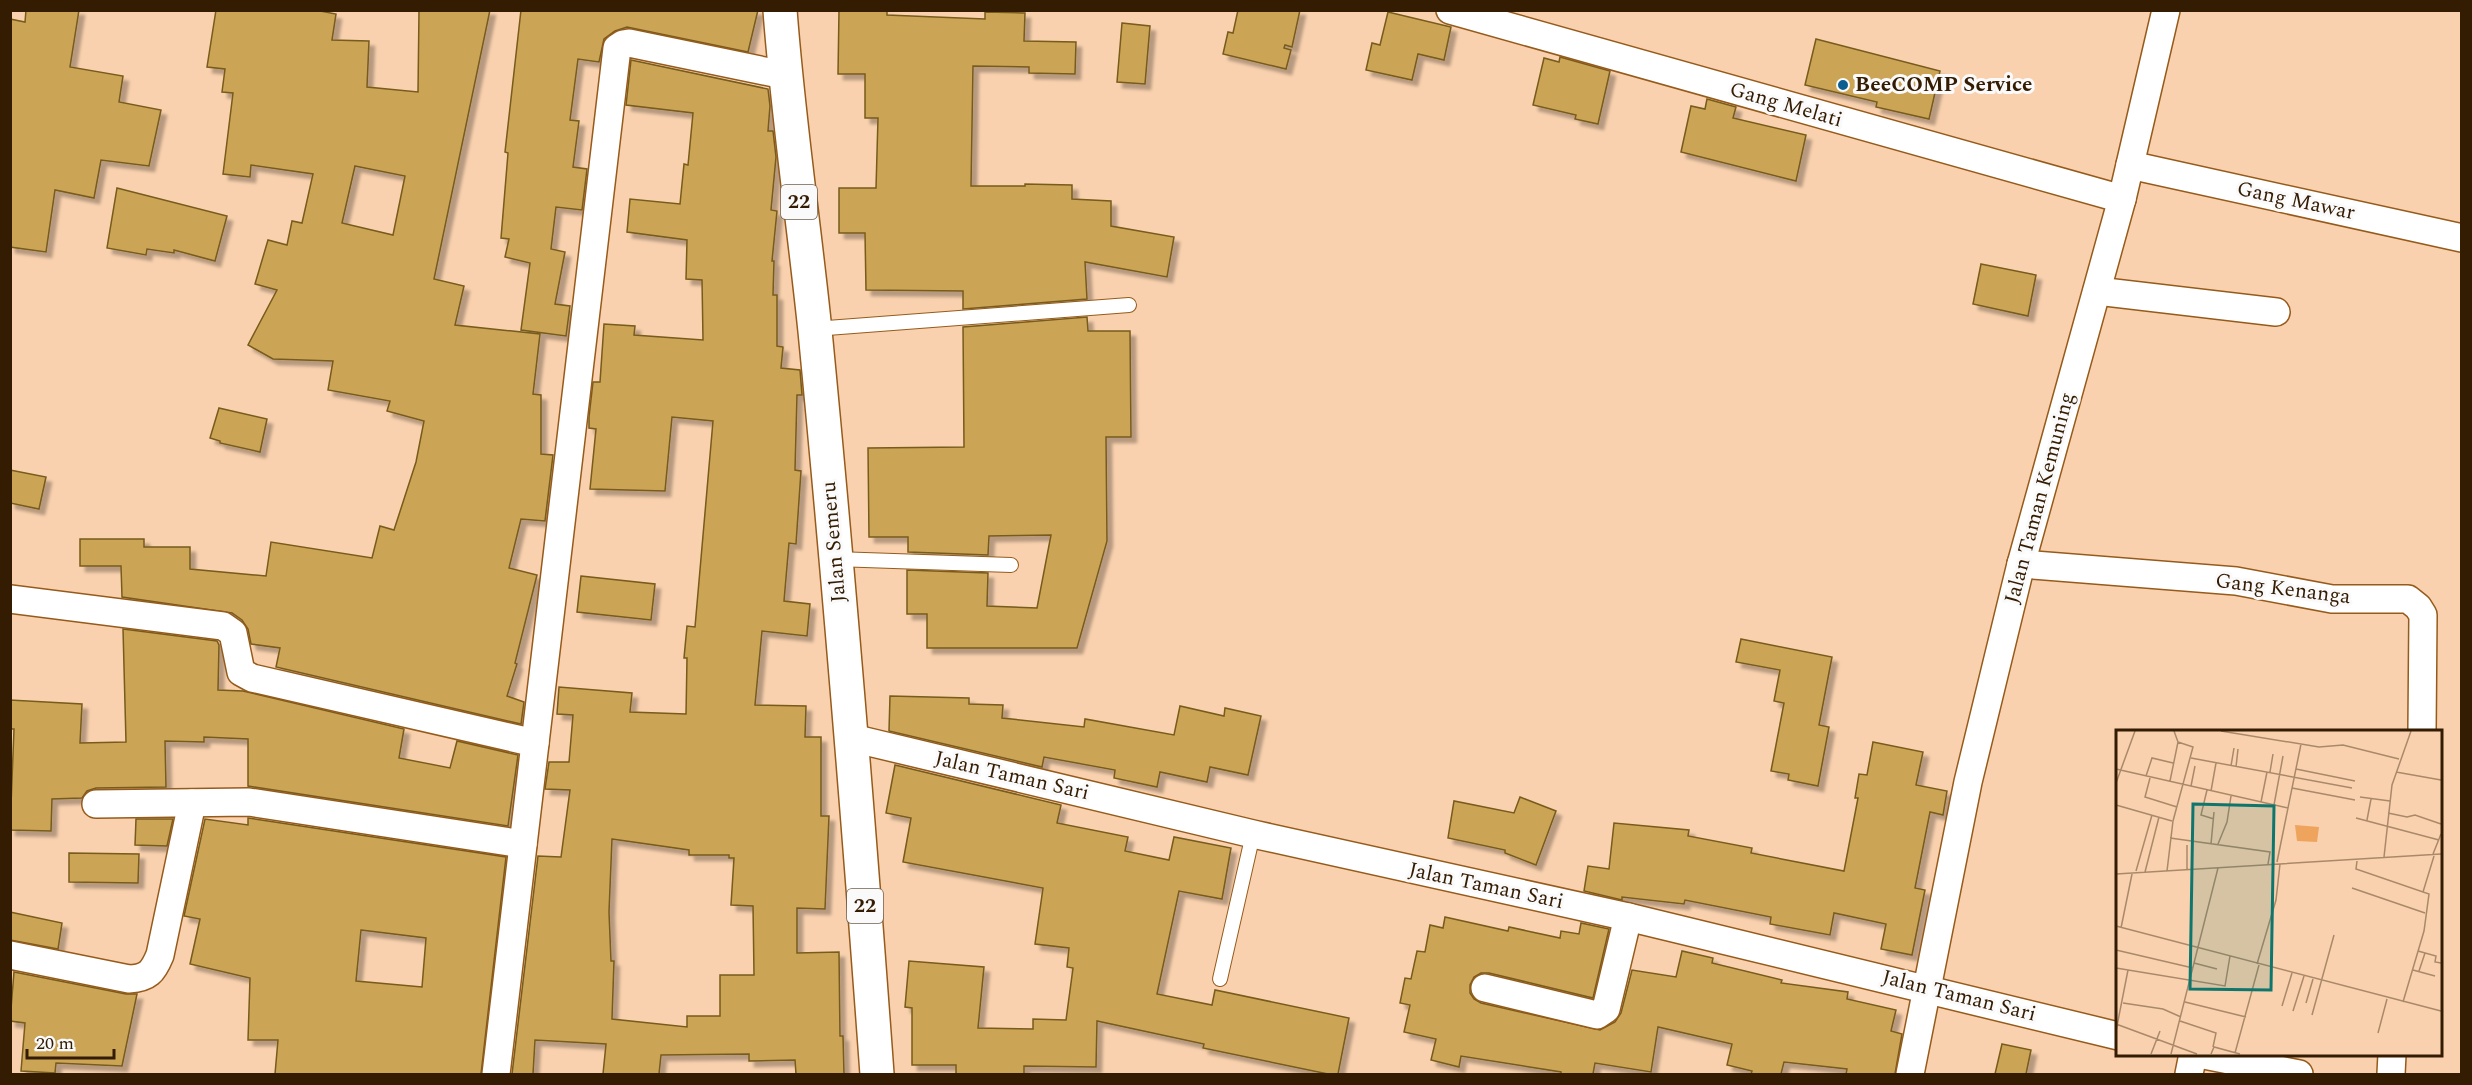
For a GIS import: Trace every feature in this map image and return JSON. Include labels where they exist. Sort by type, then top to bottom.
[{"type":"highway","name":"Jalan Semeru","points":[[780,10],[784,75],[814,329],[852,738],[877,1074]]},
{"type":"street","name":"Gang Melati","points":[[1450,10],[2122,199]]},
{"type":"street","name":"Jalan Taman Kemuning","points":[[1910,1074],[1968,782],[2021,564],[2122,199],[2166,10]]},
{"type":"street","points":[[496,1074],[617,48],[623,44],[629,44],[784,75]]},
{"type":"street","name":"Gang Mawar","points":[[2130,165],[2462,238]]},
{"type":"street","points":[[2097,291],[2276,312]]},
{"type":"street","name":"Gang Kenanga","points":[[2021,564],[2236,581],[2332,599],[2408,599],[2418,607],[2423,615],[2422,730]]},
{"type":"street","points":[[10,599],[223,626],[233,633],[241,672],[252,678],[535,743]]},
{"type":"street","name":"Jalan Taman Sari","points":[[852,738],[1253,834],[1628,917],[2116,1036]]},
{"type":"street","points":[[96,804],[249,802],[523,844]]},
{"type":"street","points":[[10,955],[129,979],[143,979],[153,972],[160,955],[192,803]]},
{"type":"street","points":[[1485,988],[1598,1015],[1602,1014],[1606,1009],[1628,917]]},
{"type":"street","points":[[2189,1074],[2193,1055]]},
{"type":"street","points":[[2209,1055],[2299,1074]]},
{"type":"street","points":[[2391,1074],[2392,1055]]},
{"type":"lane","points":[[814,329],[1129,305]]},
{"type":"lane","points":[[835,559],[1011,565]]},
{"type":"lane","points":[[1220,978],[1253,834]]},
{"type":"building","points":[[26,10],[79,10],[70,67],[123,76],[119,102],[161,110],[149,166],[101,160],[94,198],[55,190],[46,252],[10,247],[10,19],[25,22]]},
{"type":"building","points":[[216,10],[315,10],[336,14],[332,40],[369,41],[367,87],[418,92],[419,10],[490,10],[434,279],[464,286],[455,325],[540,334],[533,394],[541,395],[541,454],[553,455],[545,521],[521,519],[509,568],[537,575],[515,663],[517,664],[507,696],[524,702],[521,724],[276,667],[280,648],[251,644],[248,629],[242,620],[232,613],[122,597],[121,566],[80,566],[80,539],[144,539],[144,547],[190,547],[190,569],[266,576],[271,542],[372,558],[380,526],[394,530],[416,462],[424,421],[387,411],[390,401],[328,390],[333,361],[273,359],[248,345],[277,290],[255,284],[268,240],[287,245],[292,221],[302,223],[313,174],[251,165],[250,177],[223,174],[233,93],[222,92],[225,69],[207,67]],"holes":[[[355,166],[405,176],[393,235],[342,223]]]},
{"type":"building","points":[[521,10],[758,10],[748,52],[627,27],[615,31],[604,39],[599,62],[578,59],[570,120],[579,121],[573,167],[587,169],[582,210],[556,207],[551,249],[565,252],[555,304],[570,306],[566,336],[521,330],[530,263],[505,257],[509,239],[501,238],[508,153],[505,152]]},
{"type":"building","points":[[839,10],[887,11],[887,15],[985,19],[985,12],[1025,13],[1024,41],[1076,42],[1075,74],[1029,73],[1029,67],[973,66],[971,186],[1072,185],[1072,199],[1111,201],[1111,226],[1174,237],[1167,277],[1085,262],[1087,299],[963,309],[963,291],[866,290],[865,233],[839,233],[839,188],[876,188],[878,118],[865,118],[865,74],[838,74]]},
{"type":"building","points":[[1238,10],[1300,10],[1292,47],[1285,45],[1284,48],[1291,50],[1286,69],[1223,54],[1228,32],[1233,33]]},
{"type":"building","points":[[1388,12],[1451,27],[1444,60],[1418,54],[1412,80],[1366,70],[1372,43],[1380,45]]},
{"type":"building","points":[[1122,23],[1150,26],[1145,84],[1117,82]]},
{"type":"building","points":[[1816,39],[1940,71],[1929,119],[1876,107],[1877,102],[1805,85]]},
{"type":"building","points":[[1560,57],[1610,71],[1598,124],[1575,119],[1576,115],[1533,105],[1544,58],[1559,62]]},
{"type":"building","points":[[631,60],[768,89],[770,106],[768,131],[773,131],[776,157],[771,210],[777,211],[772,261],[774,261],[773,295],[777,295],[777,346],[783,347],[781,368],[800,370],[802,395],[797,395],[795,470],[801,471],[796,544],[789,543],[784,601],[810,604],[807,636],[762,631],[755,705],[806,706],[805,737],[821,737],[821,816],[829,816],[825,909],[797,908],[797,953],[839,952],[840,1036],[843,1036],[844,1074],[796,1074],[795,1060],[749,1061],[749,1054],[661,1055],[659,1074],[603,1074],[606,1044],[535,1040],[533,1074],[512,1074],[538,856],[561,857],[570,790],[545,789],[549,762],[569,762],[573,715],[557,714],[559,687],[632,693],[630,712],[686,714],[687,658],[684,658],[687,626],[695,627],[713,421],[672,417],[665,491],[590,489],[596,429],[589,428],[589,417],[593,382],[600,382],[604,324],[635,326],[634,335],[703,340],[702,280],[686,279],[687,240],[627,232],[630,199],[680,204],[684,164],[688,165],[693,113],[626,105]],"holes":[[[612,839],[689,850],[689,855],[729,855],[729,858],[734,858],[731,905],[753,906],[754,975],[720,975],[720,1016],[687,1016],[687,1027],[612,1019],[614,961],[611,961],[609,912]]]},
{"type":"building","points":[[1707,99],[1736,107],[1733,118],[1806,135],[1796,181],[1681,152],[1691,106],[1705,109]]},
{"type":"building","points":[[117,188],[227,216],[215,261],[174,250],[174,253],[147,249],[146,255],[107,248]]},
{"type":"building","points":[[1981,264],[2036,275],[2028,316],[1973,304]]},
{"type":"building","points":[[1087,317],[1088,331],[1130,331],[1131,437],[1106,437],[1107,541],[1077,648],[927,648],[927,614],[907,614],[907,570],[988,573],[987,606],[1037,608],[1051,535],[989,536],[988,555],[908,552],[908,537],[869,537],[868,448],[964,447],[963,327]]},
{"type":"building","points":[[219,408],[267,419],[260,452],[220,443],[210,438]]},
{"type":"building","points":[[10,470],[46,477],[39,509],[10,503]]},
{"type":"building","points":[[581,576],[655,584],[651,620],[577,612]]},
{"type":"building","points":[[123,629],[217,641],[219,645],[218,690],[243,691],[404,729],[399,758],[450,768],[457,741],[518,755],[508,826],[248,786],[248,739],[204,737],[204,742],[165,741],[166,787],[96,788],[87,791],[82,798],[52,799],[51,831],[10,830],[14,729],[10,729],[10,700],[82,704],[80,743],[126,742]]},
{"type":"building","points":[[1741,639],[1832,657],[1819,725],[1829,727],[1818,786],[1788,780],[1789,774],[1771,771],[1784,703],[1774,701],[1780,670],[1736,662]]},
{"type":"building","points":[[890,696],[969,698],[969,704],[1003,705],[1002,718],[1084,727],[1085,719],[1174,735],[1180,706],[1224,716],[1225,708],[1261,716],[1248,775],[1210,767],[1207,782],[1160,772],[1157,787],[1114,778],[1115,770],[1044,757],[1042,767],[889,731]]},
{"type":"building","points":[[1873,742],[1923,752],[1916,785],[1947,791],[1943,815],[1930,812],[1915,888],[1925,890],[1912,955],[1881,949],[1886,924],[1834,913],[1830,935],[1770,924],[1771,917],[1685,900],[1684,904],[1622,897],[1622,900],[1584,891],[1588,866],[1609,869],[1614,823],[1689,830],[1688,836],[1752,848],[1751,853],[1844,871],[1858,798],[1855,798],[1859,774],[1867,775]]},
{"type":"building","points":[[895,765],[1061,805],[1057,823],[1128,837],[1125,851],[1169,860],[1174,837],[1231,848],[1222,899],[1179,891],[1157,994],[1212,1005],[1215,990],[1349,1018],[1338,1074],[1328,1074],[1203,1048],[1204,1044],[1097,1021],[1096,1067],[1024,1066],[1024,1074],[956,1074],[956,1065],[912,1065],[912,1008],[905,1007],[909,961],[984,967],[978,1028],[1033,1029],[1033,1019],[1066,1020],[1073,968],[1067,967],[1069,948],[1035,944],[1043,888],[903,862],[911,818],[886,813]]},
{"type":"building","points":[[1520,797],[1556,811],[1536,865],[1505,853],[1505,850],[1448,838],[1454,801],[1514,813]]},
{"type":"building","points":[[248,818],[506,857],[481,1074],[275,1074],[278,1040],[248,1040],[250,978],[190,964],[200,919],[184,916],[205,819],[248,825]],"holes":[[[361,930],[426,938],[422,987],[356,981]]]},
{"type":"building","points":[[136,819],[173,819],[167,846],[135,845]]},
{"type":"building","points":[[69,853],[139,854],[138,883],[69,882]]},
{"type":"building","points":[[10,912],[62,923],[58,949],[10,940]]},
{"type":"building","points":[[1445,917],[1508,931],[1509,927],[1560,938],[1561,931],[1579,934],[1581,923],[1609,929],[1593,998],[1481,973],[1474,977],[1470,985],[1470,993],[1481,1003],[1600,1030],[1615,1022],[1621,1013],[1632,970],[1676,977],[1682,951],[1713,958],[1712,963],[1782,980],[1781,983],[1848,992],[1847,999],[1896,1010],[1891,1031],[1902,1034],[1895,1074],[1846,1074],[1847,1069],[1784,1062],[1781,1074],[1751,1074],[1752,1071],[1727,1065],[1732,1044],[1658,1027],[1651,1072],[1595,1063],[1593,1074],[1561,1074],[1561,1072],[1461,1056],[1459,1067],[1431,1060],[1436,1039],[1404,1032],[1410,1005],[1400,1003],[1405,978],[1411,979],[1417,951],[1425,952],[1430,925],[1443,928]]},
{"type":"building","points":[[14,972],[126,994],[137,994],[122,1066],[56,1063],[55,1073],[21,1071],[25,1023],[10,1021]]},
{"type":"building","points":[[2002,1044],[2031,1050],[2026,1074],[1995,1074]]},
{"type":"place","name":"BeeCOMP Service","points":[[1843,85]]}]
